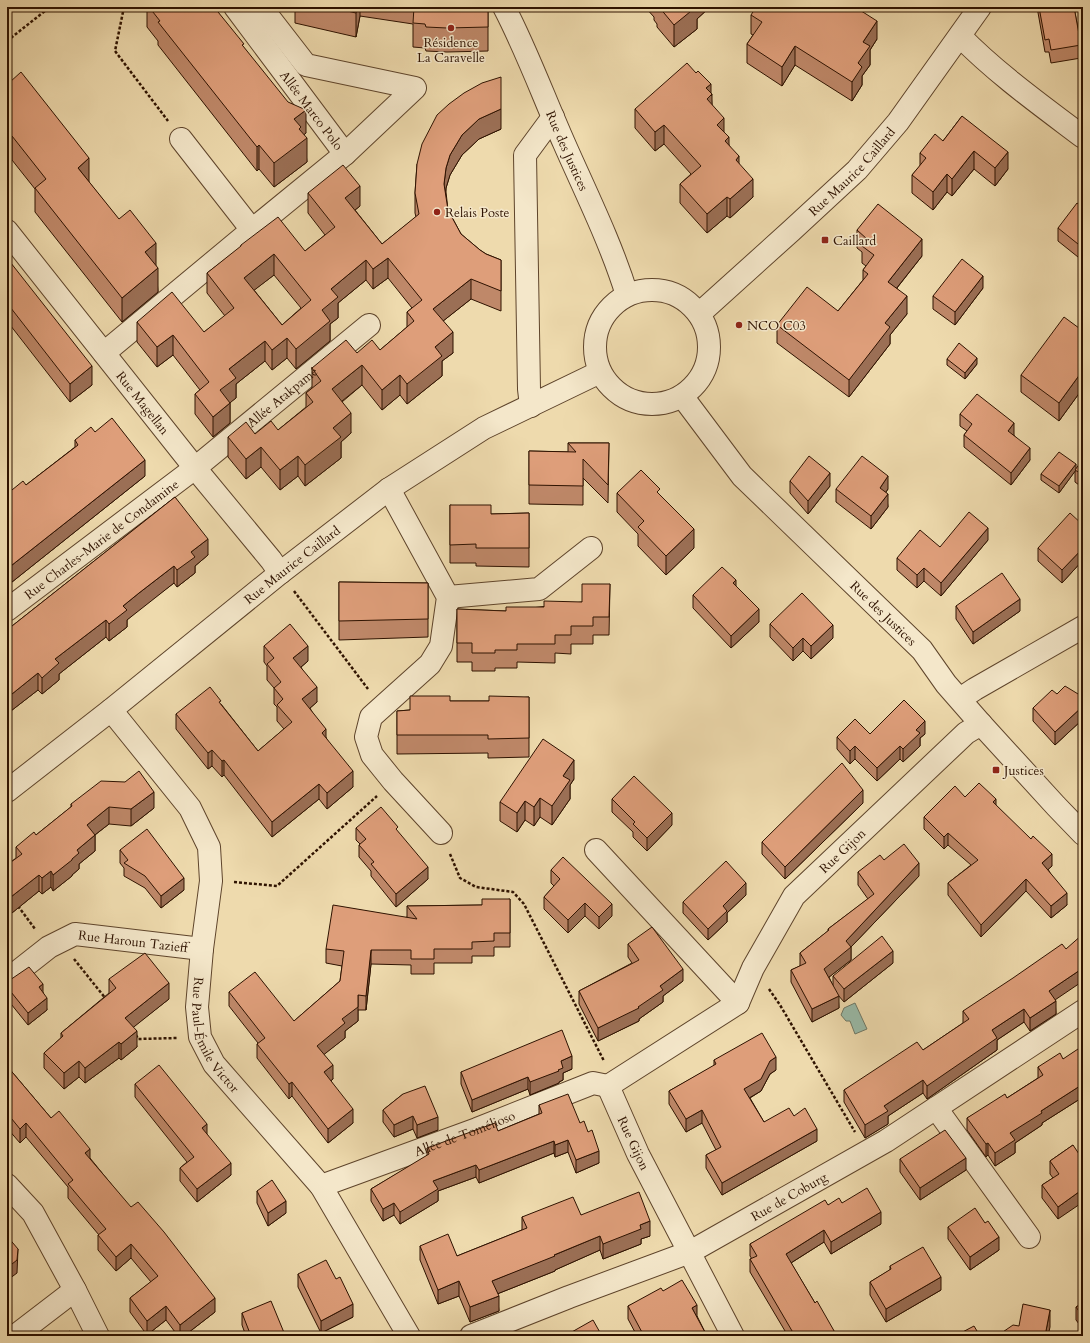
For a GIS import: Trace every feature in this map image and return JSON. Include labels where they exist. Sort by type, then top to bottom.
[{"type":"street","name":"Allée Marco Polo","points":[[104,353],[345,154],[235,7]]},
{"type":"street","points":[[261,7],[306,66],[415,88],[345,154]]},
{"type":"street","name":"Rue des Justices","points":[[504,7],[521,41],[616,260],[626,295]]},
{"type":"street","name":"Rue Maurice Caillard","points":[[699,314],[857,170],[898,122],[980,7]]},
{"type":"street","points":[[960,36],[998,70],[1083,137]]},
{"type":"street","points":[[531,406],[529,389],[525,155],[553,117]]},
{"type":"street","points":[[181,139],[252,230]]},
{"type":"street","name":"Rue Magellan","points":[[7,231],[280,573]]},
{"type":"street","points":[[642,290],[658,290],[674,294],[688,302],[699,314],[707,331],[710,349],[706,368],[696,384],[682,396],[664,403],[645,404],[627,398],[612,387],[600,372],[595,355],[595,337],[601,320],[612,306],[626,295],[642,290]]},
{"type":"street","name":"Allée Atakpamé","points":[[195,468],[369,325]]},
{"type":"street","name":"Rue Maurice Caillard","points":[[7,791],[111,710],[280,573],[389,489],[484,428],[600,372]]},
{"type":"street","name":"Rue des Justices","points":[[682,396],[742,476],[922,650],[946,684],[1083,834]]},
{"type":"street","name":"Rue Charles-Marie de Condamine","points":[[7,610],[195,468]]},
{"type":"street","points":[[389,489],[448,598],[441,646],[430,664],[371,717],[366,737],[372,755],[393,781],[441,833]]},
{"type":"street","points":[[448,598],[539,589],[591,548]]},
{"type":"street","points":[[960,699],[1083,627]]},
{"type":"street","name":"Rue Paul-Émile Victor","points":[[111,710],[190,808],[209,847],[211,881],[202,949],[197,1007],[200,1038],[214,1064],[321,1186],[409,1336]]},
{"type":"street","name":"Rue Gijon","points":[[738,1004],[753,968],[794,896],[966,733],[981,724]]},
{"type":"street","points":[[596,850],[738,1004],[612,1084]]},
{"type":"street","name":"Rue Haroun Tazieff","points":[[7,980],[54,944],[75,934],[202,949]]},
{"type":"street","name":"Rue de Coburg","points":[[471,1336],[569,1297],[690,1252],[866,1152],[936,1108],[1083,1011]]},
{"type":"street","name":"Allée de Tomélioso","points":[[321,1186],[477,1129],[593,1083],[612,1084]]},
{"type":"street","name":"Rue Gijon","points":[[612,1084],[638,1154],[733,1336]]},
{"type":"street","points":[[936,1108],[1029,1237]]},
{"type":"street","points":[[7,1184],[33,1213],[98,1336]]},
{"type":"street","points":[[15,1336],[75,1290]]},
{"type":"path","points":[[7,40],[50,7]]},
{"type":"path","points":[[124,7],[115,51],[181,139]]},
{"type":"path","points":[[280,573],[381,707]]},
{"type":"path","points":[[211,881],[277,886],[393,781]]},
{"type":"path","points":[[441,833],[460,878],[476,887],[513,892],[524,904],[612,1084]]},
{"type":"path","points":[[16,905],[109,1002]]},
{"type":"path","points":[[753,968],[780,1005],[866,1152]]},
{"type":"path","points":[[134,1033],[138,1039],[200,1038]]},
{"type":"shaded area","points":[[855,1003],[867,1029],[855,1034],[850,1021],[846,1021],[841,1015],[844,1008]]},
{"type":"building","points":[[149,7],[214,7],[244,44],[242,45],[288,102],[306,110],[294,119],[301,127],[299,129],[307,138],[274,163],[259,145],[257,147],[158,22],[160,21]]},
{"type":"building","points":[[330,7],[357,7],[356,13]]},
{"type":"building","points":[[414,7],[488,7],[488,27],[426,27],[425,24],[413,23]]},
{"type":"building","points":[[659,7],[696,7],[674,25]]},
{"type":"building","points":[[756,7],[814,7],[819,11],[821,7],[855,7],[877,21],[863,42],[870,46],[858,63],[862,67],[852,82],[795,46],[782,67],[747,44],[762,22],[751,15]]},
{"type":"building","points":[[1039,7],[1074,7],[1081,45],[1051,50],[1049,39],[1045,40]]},
{"type":"building","points":[[687,63],[696,73],[698,71],[711,84],[706,88],[712,94],[707,99],[724,118],[717,125],[729,137],[725,141],[739,156],[736,160],[753,179],[730,199],[727,197],[707,214],[680,184],[701,166],[664,125],[655,132],[635,109]]},
{"type":"building","points":[[21,72],[89,158],[78,168],[119,219],[130,210],[156,243],[145,252],[158,268],[122,298],[35,188],[46,179],[12,136],[7,140],[7,78],[10,82]]},
{"type":"building","points":[[501,77],[501,109],[479,119],[462,135],[450,155],[446,168],[444,184],[448,210],[461,234],[486,254],[501,260],[501,291],[471,279],[433,309],[453,332],[435,347],[442,356],[407,384],[400,375],[382,390],[362,365],[332,389],[351,413],[333,428],[341,437],[305,465],[298,456],[280,470],[261,447],[246,459],[228,437],[246,422],[255,434],[271,421],[278,430],[313,402],[306,393],[321,381],[312,368],[346,340],[357,353],[372,340],[380,350],[414,321],[407,312],[422,300],[388,258],[373,269],[366,260],[331,289],[338,297],[322,310],[330,321],[296,349],[287,338],[272,350],[265,341],[229,369],[236,378],[220,390],[230,403],[213,417],[195,394],[209,382],[173,335],[157,347],[137,322],[172,292],[204,332],[234,308],[207,273],[278,217],[305,251],[335,227],[308,193],[343,165],[360,186],[345,198],[382,244],[419,214],[415,193],[417,164],[422,144],[437,115],[464,93],[482,83]],"holes":[[[274,254],[311,300],[282,325],[244,278]]]},
{"type":"building","points":[[962,116],[1008,152],[995,168],[974,151],[952,179],[947,174],[933,192],[912,175],[926,158],[920,153],[935,134],[943,141]]},
{"type":"building","points":[[1077,203],[1083,207],[1083,248],[1058,228]]},
{"type":"building","points":[[878,204],[922,239],[888,282],[907,296],[885,323],[890,327],[849,380],[777,325],[807,287],[838,311],[868,274],[863,270],[874,255],[862,246],[867,239],[857,230]]},
{"type":"building","points":[[7,258],[92,366],[70,384],[7,303]]},
{"type":"building","points":[[962,259],[983,276],[955,312],[933,296]]},
{"type":"building","points":[[1064,317],[1083,331],[1083,370],[1059,403],[1021,375]]},
{"type":"building","points":[[959,343],[977,358],[965,373],[947,359]]},
{"type":"building","points":[[977,394],[1014,423],[1008,431],[1030,448],[1011,473],[964,435],[972,424],[960,414]]},
{"type":"building","points":[[112,418],[145,460],[7,569],[7,501],[10,499],[7,494],[23,481],[26,485],[78,445],[75,440],[91,427],[95,432]]},
{"type":"building","points":[[568,443],[609,443],[608,485],[583,459],[583,486],[529,485],[529,451],[576,452]]},
{"type":"building","points":[[1059,452],[1076,464],[1059,486],[1041,474]]},
{"type":"building","points":[[809,456],[830,473],[808,501],[790,481]]},
{"type":"building","points":[[862,456],[888,476],[880,488],[888,494],[871,516],[836,489]]},
{"type":"building","points":[[1083,459],[1083,475],[1075,470]]},
{"type":"building","points":[[641,470],[660,489],[657,492],[694,529],[666,556],[638,527],[644,521],[617,493]]},
{"type":"building","points":[[175,497],[208,539],[191,552],[195,557],[177,570],[174,566],[123,606],[127,610],[109,624],[106,620],[55,659],[59,663],[42,678],[38,673],[7,698],[7,630]]},
{"type":"building","points":[[450,505],[491,505],[491,514],[529,513],[529,548],[476,548],[476,544],[450,545]]},
{"type":"building","points":[[969,512],[988,528],[941,583],[924,568],[917,575],[897,558],[920,530],[940,547]]},
{"type":"building","points":[[1070,513],[1083,525],[1083,548],[1062,570],[1038,548]]},
{"type":"building","points":[[722,567],[736,580],[733,583],[759,609],[731,636],[693,595]]},
{"type":"building","points":[[1002,573],[1020,599],[973,632],[956,606]]},
{"type":"building","points":[[339,582],[428,583],[428,619],[339,621]]},
{"type":"building","points":[[582,584],[610,584],[609,617],[593,617],[593,626],[571,626],[571,635],[555,635],[555,644],[517,644],[517,650],[495,650],[495,653],[472,653],[472,643],[457,643],[457,609],[506,611],[506,607],[544,607],[544,601],[582,602]]},
{"type":"building","points":[[802,593],[833,625],[811,646],[803,638],[793,648],[770,624]]},
{"type":"building","points":[[290,624],[308,646],[293,658],[317,687],[302,699],[326,729],[322,733],[353,771],[327,793],[319,784],[272,822],[224,760],[222,761],[212,750],[208,753],[176,714],[210,687],[221,701],[219,702],[258,751],[292,722],[277,705],[283,699],[274,688],[281,682],[267,664],[274,658],[264,646]]},
{"type":"building","points":[[1065,686],[1083,697],[1083,706],[1055,732],[1033,708],[1052,690],[1057,694]]},
{"type":"building","points":[[410,696],[450,696],[450,701],[489,701],[489,696],[529,697],[529,738],[488,739],[488,735],[397,735],[397,711],[410,710]]},
{"type":"building","points":[[904,700],[925,721],[916,730],[920,733],[903,749],[900,746],[877,768],[855,746],[850,751],[837,737],[855,719],[870,734]]},
{"type":"building","points":[[543,739],[574,760],[563,776],[570,780],[552,806],[540,798],[534,807],[525,801],[517,813],[500,802]]},
{"type":"building","points":[[842,763],[863,790],[785,867],[762,842]]},
{"type":"building","points":[[139,771],[154,792],[131,809],[109,807],[87,825],[95,835],[77,850],[79,853],[72,860],[53,875],[51,871],[42,878],[39,875],[7,900],[7,865],[22,854],[16,847],[34,832],[36,835],[72,806],[71,804],[101,781],[125,782]]},
{"type":"building","points":[[634,776],[672,813],[647,838],[633,824],[635,822],[612,799]]},
{"type":"building","points":[[979,783],[996,799],[993,802],[1031,839],[1033,836],[1052,854],[1042,863],[1067,893],[1051,906],[1026,879],[981,925],[948,883],[978,860],[948,833],[944,837],[924,817],[955,786],[965,797]]},
{"type":"building","points":[[381,807],[398,827],[396,829],[428,867],[396,894],[371,864],[374,862],[359,845],[366,839],[356,828]]},
{"type":"building","points":[[147,829],[184,878],[161,896],[145,876],[124,863],[128,860],[120,850]]},
{"type":"building","points":[[904,844],[919,863],[846,941],[851,947],[824,969],[839,996],[812,1009],[791,970],[806,963],[800,953],[829,930],[828,929],[874,894],[858,872],[880,855],[884,860]]},
{"type":"building","points":[[563,857],[612,904],[599,917],[585,903],[568,920],[544,897],[560,879],[551,870]]},
{"type":"building","points":[[726,861],[746,883],[723,906],[727,911],[708,929],[683,902]]},
{"type":"building","points":[[482,899],[510,899],[510,933],[494,933],[494,941],[472,942],[472,949],[434,949],[434,959],[411,959],[411,950],[371,950],[366,996],[358,995],[358,1007],[342,1019],[345,1023],[317,1046],[333,1065],[324,1072],[353,1109],[328,1129],[292,1082],[289,1084],[257,1044],[265,1038],[229,992],[255,972],[294,1021],[340,981],[344,951],[326,949],[333,905],[417,919],[407,906],[482,905]]},
{"type":"building","points":[[652,927],[683,969],[660,986],[663,990],[638,1007],[639,1008],[598,1028],[579,991],[639,960],[628,944]]},
{"type":"building","points":[[1083,934],[1083,968],[1049,991],[1056,1001],[1030,1018],[1024,1009],[992,1030],[997,1038],[927,1086],[923,1080],[884,1106],[888,1111],[865,1125],[844,1090],[917,1042],[923,1050],[969,1019],[963,1011],[1062,944],[1066,949]]},
{"type":"building","points":[[882,936],[893,951],[844,989],[833,976]]},
{"type":"building","points":[[145,953],[169,983],[125,1018],[137,1031],[121,1044],[119,1042],[85,1068],[79,1061],[64,1073],[44,1053],[63,1036],[61,1033],[116,988],[109,979]]},
{"type":"building","points":[[29,967],[43,984],[39,987],[47,998],[28,1013],[7,987],[7,982]]},
{"type":"building","points":[[562,1030],[572,1056],[561,1061],[563,1068],[530,1082],[528,1077],[472,1100],[461,1072]]},
{"type":"building","points":[[762,1033],[776,1057],[770,1061],[761,1079],[744,1089],[764,1122],[789,1108],[794,1116],[805,1108],[817,1129],[722,1183],[706,1155],[721,1147],[702,1110],[686,1119],[669,1091],[716,1064],[714,1060]]},
{"type":"building","points":[[1078,1049],[1083,1056],[1083,1084],[1041,1111],[1042,1113],[1010,1133],[1015,1140],[995,1153],[988,1143],[986,1144],[967,1118],[1005,1094],[1007,1098],[1043,1075],[1038,1067],[1060,1053],[1063,1059]]},
{"type":"building","points":[[159,1065],[207,1124],[202,1128],[231,1163],[197,1189],[180,1168],[194,1157],[135,1084]]},
{"type":"building","points":[[7,1066],[51,1118],[59,1111],[90,1149],[85,1153],[131,1207],[138,1202],[164,1232],[215,1298],[180,1325],[166,1306],[147,1321],[130,1298],[158,1276],[131,1244],[116,1257],[98,1235],[106,1229],[68,1184],[73,1180],[26,1123],[20,1129],[7,1113]]},
{"type":"building","points":[[425,1086],[438,1117],[417,1125],[413,1116],[394,1125],[383,1110],[403,1094]]},
{"type":"building","points":[[568,1094],[580,1123],[584,1121],[588,1132],[592,1130],[599,1151],[576,1160],[568,1140],[555,1145],[554,1141],[479,1170],[476,1165],[433,1181],[438,1189],[400,1212],[394,1203],[383,1209],[371,1189],[429,1154],[427,1148],[495,1123],[498,1131],[542,1113],[539,1105]]},
{"type":"building","points":[[945,1130],[966,1158],[920,1188],[900,1159]]},
{"type":"building","points":[[1073,1145],[1083,1160],[1083,1189],[1058,1207],[1042,1185],[1059,1174],[1050,1161]]},
{"type":"building","points":[[272,1180],[286,1201],[268,1213],[257,1191]]},
{"type":"building","points":[[867,1188],[881,1212],[831,1242],[824,1230],[786,1254],[815,1303],[817,1301],[837,1336],[795,1336],[750,1259],[757,1256],[750,1244],[825,1200],[828,1205],[839,1198],[842,1203]]},
{"type":"building","points":[[639,1192],[650,1221],[640,1225],[641,1229],[603,1244],[600,1236],[492,1281],[499,1296],[470,1307],[459,1281],[438,1290],[420,1246],[448,1234],[457,1256],[527,1228],[522,1217],[573,1197],[581,1215]]},
{"type":"building","points":[[975,1208],[985,1223],[988,1221],[999,1237],[970,1257],[948,1227]]},
{"type":"building","points":[[7,1236],[18,1249],[17,1260],[7,1268]]},
{"type":"building","points":[[923,1247],[941,1277],[886,1309],[870,1282],[891,1269],[890,1266]]},
{"type":"building","points":[[326,1260],[336,1279],[340,1277],[353,1304],[321,1321],[298,1274]]},
{"type":"building","points":[[682,1280],[697,1305],[692,1308],[707,1336],[644,1336],[628,1306],[661,1288],[663,1291]]},
{"type":"building","points":[[271,1301],[285,1335],[288,1333],[289,1336],[251,1336],[242,1313]]},
{"type":"building","points":[[1083,1303],[1083,1317],[1076,1307]]},
{"type":"building","points":[[1023,1304],[1050,1310],[1045,1336],[997,1336],[1013,1325],[1019,1326]]},
{"type":"building","points":[[593,1320],[602,1336],[572,1336],[570,1333]]},
{"type":"building","points":[[974,1326],[980,1336],[955,1336]]},
{"type":"building","points":[[70,1331],[73,1336],[61,1336]]},
{"type":"place","name":"Résidence La Caravelle","points":[[451,28]]},
{"type":"place","name":"Relais Poste","points":[[437,212]]},
{"type":"place","name":"Caillard","points":[[825,240]]},
{"type":"place","name":"NCO C03","points":[[739,325]]},
{"type":"place","name":"Justices","points":[[996,770]]}]
